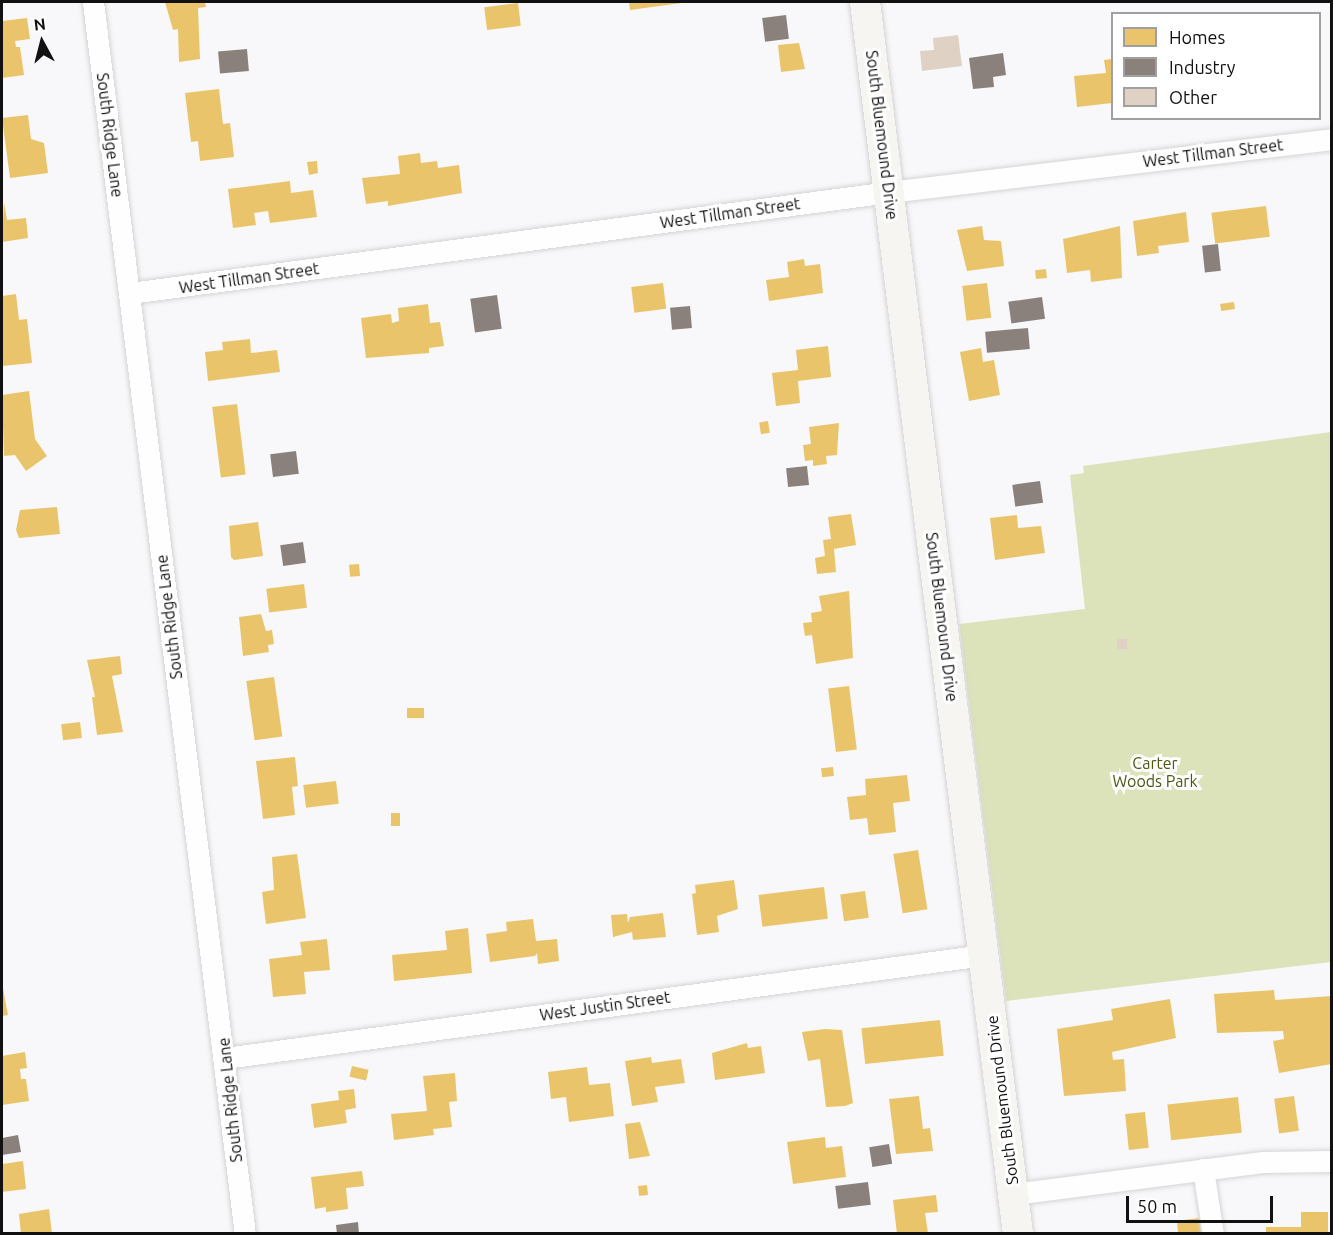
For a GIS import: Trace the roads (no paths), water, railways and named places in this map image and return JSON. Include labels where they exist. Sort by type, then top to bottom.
[{"type":"main road","name":"South Bluemound Drive","points":[[865,2],[1018,1233]]},
{"type":"street","name":"South Ridge Lane","points":[[93,2],[245,1233]]},
{"type":"street","name":"West Tillman Street","points":[[130,293],[889,192],[1332,139]]},
{"type":"street","name":"West Justin Street","points":[[225,1058],[984,955]]},
{"type":"street","points":[[1013,1194],[1263,1162],[1332,1161]]},
{"type":"street","points":[[1203,1169],[1213,1233]]},
{"type":"park label","name":"Carter Woods Park","points":[[1155,772]]}]
